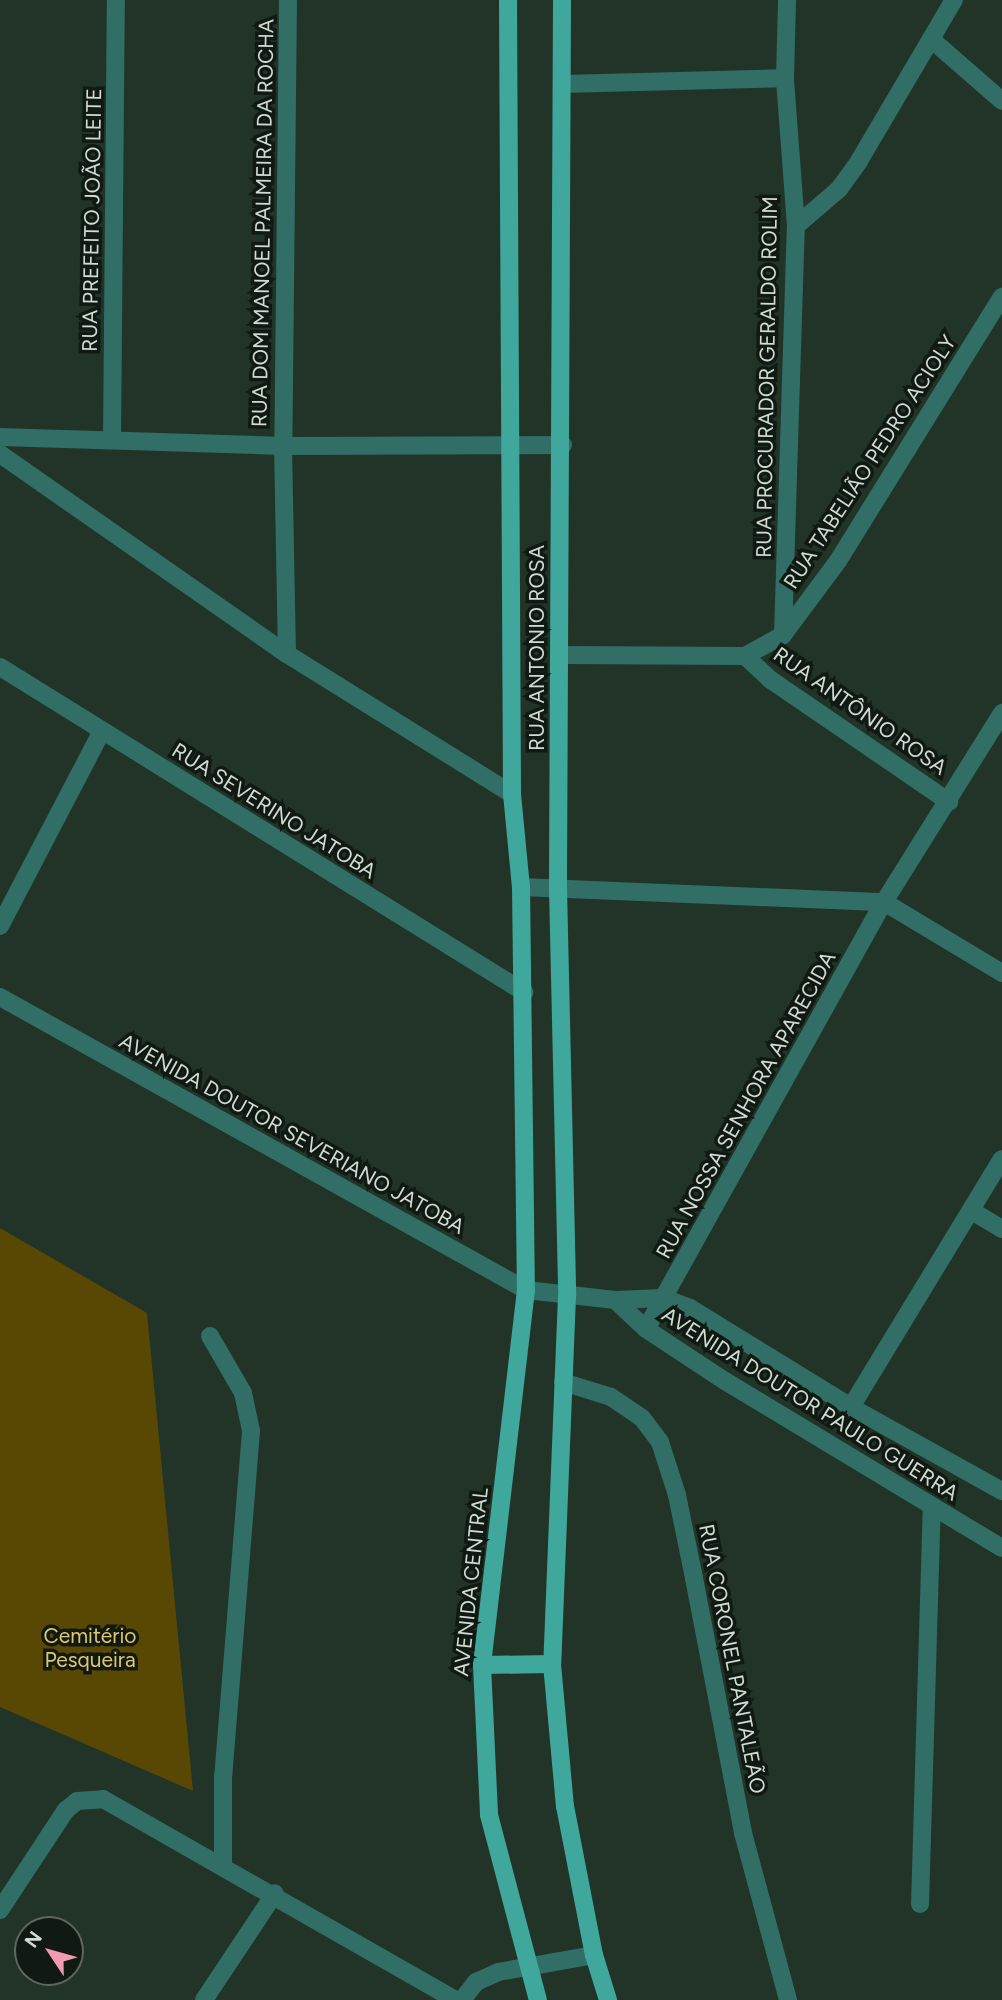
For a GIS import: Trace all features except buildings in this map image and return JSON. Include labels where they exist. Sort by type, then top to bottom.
[{"type":"main road","name":"RUA ANTONIO ROSA","points":[[508,0],[512,794],[521,887],[524,992],[526,1290]]},
{"type":"main road","name":"RUA ANTONIO ROSA","points":[[562,0],[563,444],[558,888],[567,1296]]},
{"type":"main road","name":"AVENIDA CENTRAL","points":[[526,1290],[482,1665],[489,1815],[538,2000]]},
{"type":"main road","points":[[567,1296],[552,1664],[565,1806],[594,1955],[608,2000]]},
{"type":"main road","points":[[482,1665],[552,1664]]},
{"type":"street","name":"RUA PREFEITO JOÃO LEITE","points":[[112,440],[117,0]]},
{"type":"street","name":"RUA DOM MANOEL PALMEIRA DA ROCHA","points":[[287,654],[283,446],[288,0]]},
{"type":"street","name":"RUA PROCURADOR GERALDO ROLIM","points":[[783,635],[796,226],[785,78],[788,0]]},
{"type":"street","points":[[796,226],[839,189],[859,161],[954,0]]},
{"type":"street","points":[[931,39],[1002,101]]},
{"type":"street","points":[[563,84],[785,78]]},
{"type":"street","name":"RUA TABELIÃO PEDRO ACIOLY","points":[[561,655],[745,656],[783,635],[838,561],[1002,297]]},
{"type":"street","points":[[0,437],[283,446],[510,442],[563,444]]},
{"type":"street","points":[[0,454],[287,654],[512,794]]},
{"type":"street","name":"RUA ANTÔNIO ROSA","points":[[745,656],[771,680],[949,802]]},
{"type":"street","name":"RUA SEVERINO JATOBA","points":[[0,667],[524,992]]},
{"type":"street","name":"RUA NOSSA SENHORA APARECIDA","points":[[646,1329],[884,902],[949,802],[1002,713]]},
{"type":"street","points":[[0,926],[102,731]]},
{"type":"street","points":[[521,887],[884,902],[1002,973]]},
{"type":"street","name":"AVENIDA DOUTOR SEVERIANO JATOBA","points":[[0,997],[526,1290],[615,1300]]},
{"type":"street","points":[[851,1407],[1002,1159]]},
{"type":"street","points":[[972,1211],[1002,1229]]},
{"type":"street","name":"AVENIDA DOUTOR PAULO GUERRA","points":[[615,1300],[663,1298],[716,1321],[851,1407],[1002,1491]]},
{"type":"street","name":"AVENIDA DOUTOR PAULO GUERRA","points":[[615,1300],[646,1329],[1002,1548]]},
{"type":"street","points":[[210,1336],[243,1394],[251,1430],[223,1776],[223,1863]]},
{"type":"street","name":"RUA CORONEL PANTALEÃO","points":[[563,1382],[611,1396],[642,1418],[660,1442],[692,1566],[743,1833],[788,2000]]},
{"type":"street","points":[[920,1904],[932,1507]]},
{"type":"street","points":[[0,1910],[66,1810],[89,1798],[121,1805],[456,2000]]},
{"type":"street","points":[[204,2000],[275,1893]]},
{"type":"street","points":[[462,2000],[476,1982],[498,1972],[594,1955]]},
{"type":"green space","name":"Cemitério Pesqueira","points":[[0,1228],[147,1313],[193,1791],[0,1707]]}]
